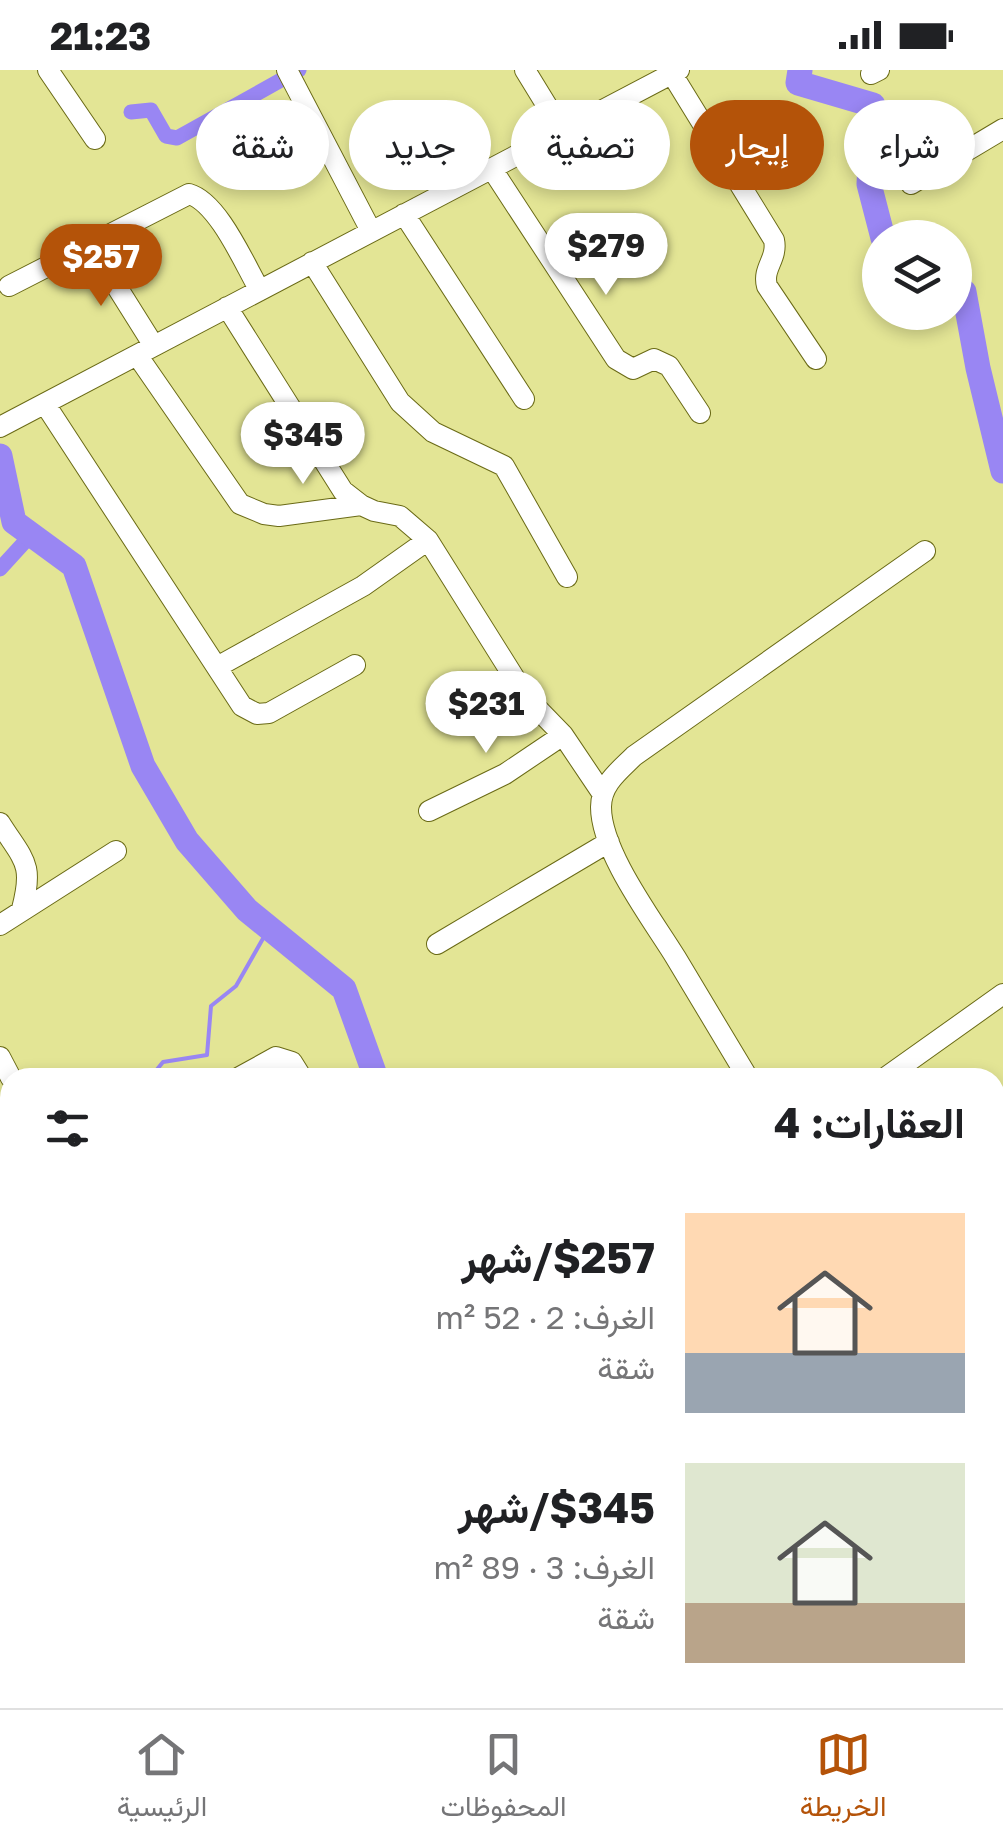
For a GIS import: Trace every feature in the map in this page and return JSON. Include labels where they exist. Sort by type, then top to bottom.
[{"type":"street","points":[[48,70],[95,138]]},
{"type":"street","points":[[287,70],[372,231]]},
{"type":"street","points":[[525,70],[543,100]]},
{"type":"street","points":[[611,100],[644,78],[676,72],[774,240],[776,253],[765,275],[766,286],[816,359]]},
{"type":"street","points":[[975,146],[1003,129]]},
{"type":"street","points":[[1,427],[511,159]]},
{"type":"street","points":[[492,169],[616,359],[634,369],[654,359],[669,366],[700,413]]},
{"type":"street","points":[[8,286],[189,194],[201,197],[214,211],[259,289]]},
{"type":"street","points":[[404,214],[524,399]]},
{"type":"street","points":[[90,244],[146,350],[240,504],[279,516],[361,505]]},
{"type":"street","points":[[312,262],[400,402],[433,432],[504,466],[567,578]]},
{"type":"street","points":[[227,307],[342,491],[374,511],[400,516],[428,540],[526,698],[563,735],[602,793]]},
{"type":"street","points":[[45,404],[242,706],[257,714],[269,713],[355,665]]},
{"type":"street","points":[[216,667],[362,586],[428,540]]},
{"type":"street","points":[[742,1068],[621,869],[601,808],[602,793],[634,756],[925,551]]},
{"type":"street","points":[[429,811],[505,774],[563,735]]},
{"type":"street","points":[[0,823],[25,862],[30,880],[22,909]]},
{"type":"street","points":[[437,944],[610,842]]},
{"type":"street","points":[[0,925],[116,851]]},
{"type":"street","points":[[899,1068],[1003,994]]},
{"type":"street","points":[[256,1068],[276,1057],[292,1062],[296,1068]]},
{"type":"waterway","points":[[131,112],[151,110],[166,136],[177,138],[299,70]]},
{"type":"waterway","points":[[800,70],[798,83],[873,105],[869,184],[878,220]]},
{"type":"waterway","points":[[971,330],[1003,471]]},
{"type":"waterway","points":[[0,456],[14,522],[74,566],[143,766],[187,841],[247,910],[344,989],[372,1068]]},
{"type":"waterway","points":[[0,569],[31,535]]},
{"type":"waterway","points":[[158,1068],[163,1062],[207,1055],[211,1006],[236,986],[269,928]]}]
